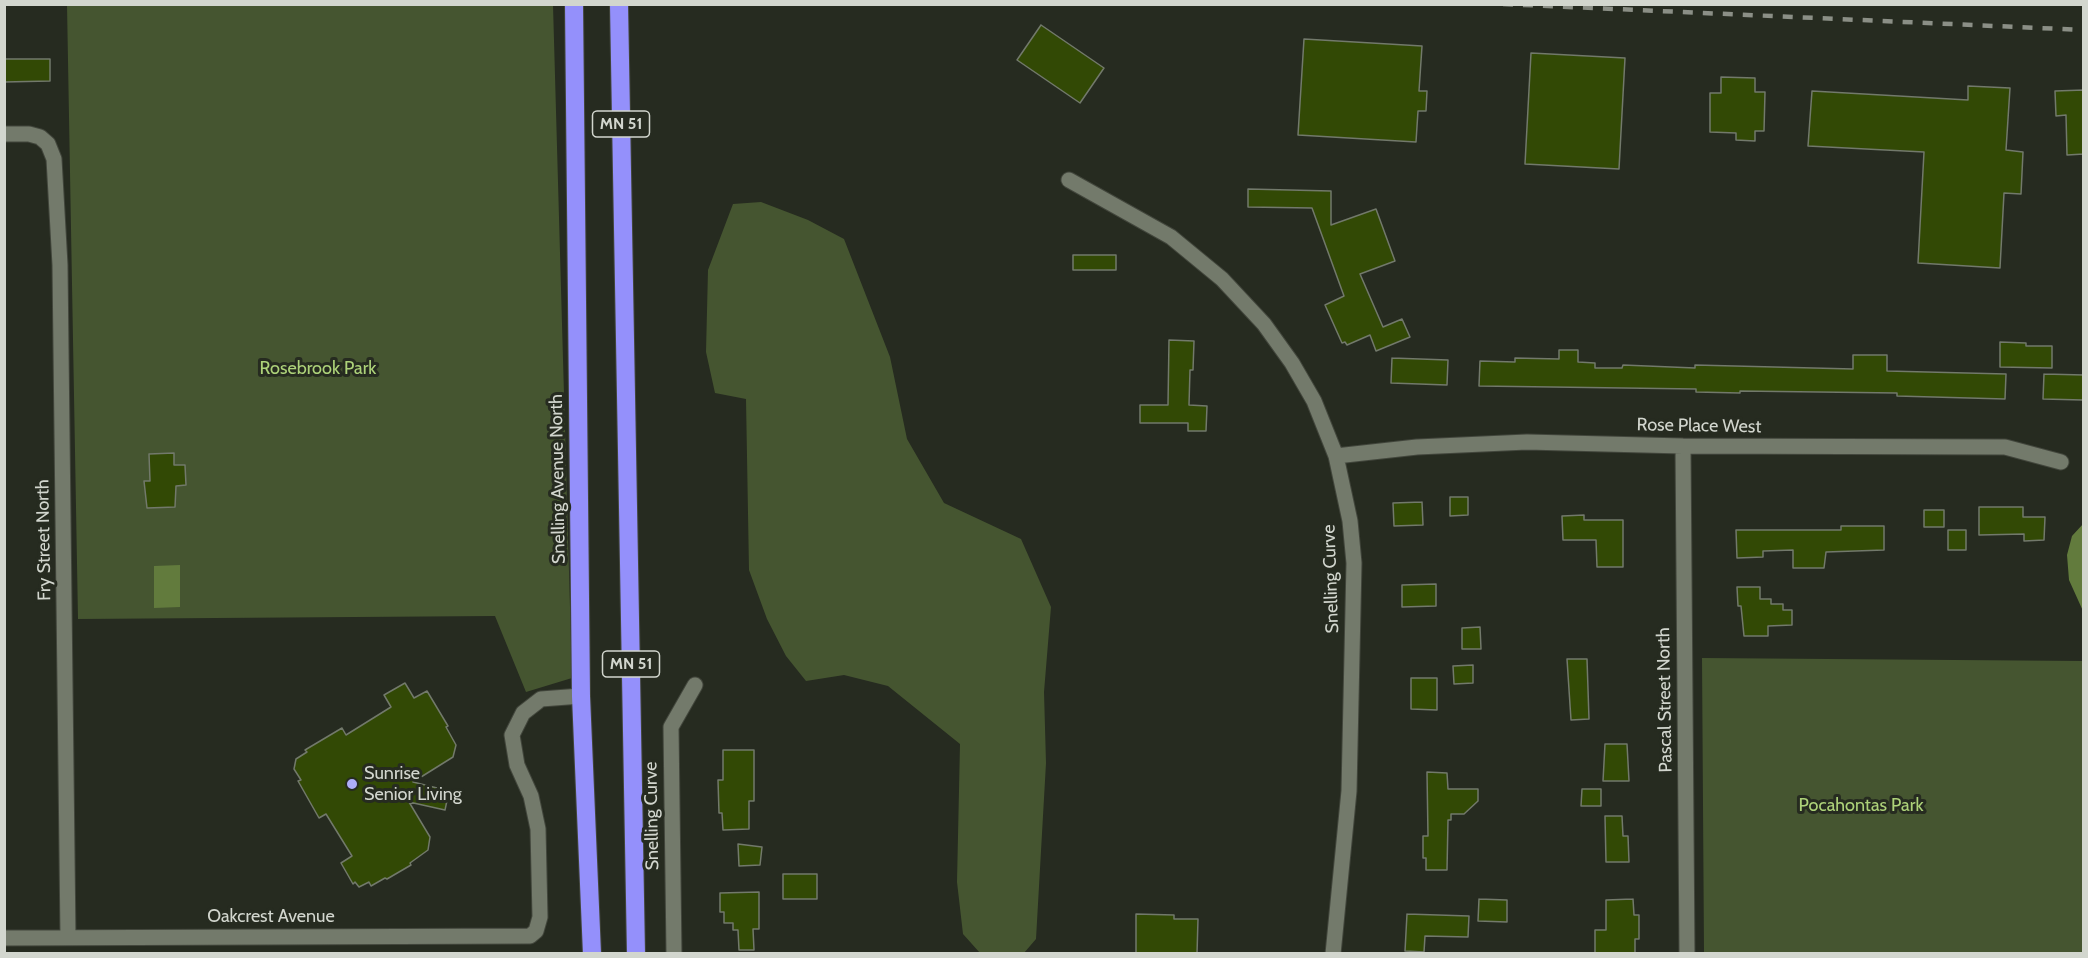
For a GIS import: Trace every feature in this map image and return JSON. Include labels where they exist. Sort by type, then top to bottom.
[{"type":"highway","name":"Snelling Avenue North","points":[[574,4],[581,696],[592,954]]},
{"type":"highway","name":"MN 51","points":[[619,4],[636,954]]},
{"type":"street","name":"Fry Street North","points":[[4,134],[29,134],[40,137],[48,144],[54,159],[60,265],[68,938]]},
{"type":"street","name":"Snelling Curve","points":[[1069,180],[1171,237],[1222,279],[1264,324],[1292,363],[1314,401],[1336,456],[1350,522],[1354,573],[1349,790],[1333,954]]},
{"type":"street","name":"Rose Place West","points":[[1336,456],[1417,447],[1527,442],[1683,446],[2005,447],[2061,462]]},
{"type":"street","name":"Pascal Street North","points":[[1683,446],[1687,954]]},
{"type":"street","name":"Snelling Curve","points":[[674,954],[671,727],[695,686]]},
{"type":"street","name":"Oakcrest Avenue","points":[[4,938],[530,936],[536,931],[540,917],[538,829],[531,796],[517,765],[512,735],[523,713],[541,699],[581,696]]},
{"type":"green space","name":"Rosebrook Park","points":[[67,5],[553,5],[572,678],[526,692],[495,616],[78,619]]},
{"type":"green space","points":[[761,202],[808,220],[844,239],[890,357],[907,439],[944,503],[1021,539],[1051,607],[1044,692],[1046,763],[1036,939],[1024,953],[980,953],[963,934],[957,882],[960,744],[888,686],[844,675],[806,681],[786,656],[767,619],[749,570],[746,399],[715,393],[706,352],[708,270],[733,204]]},
{"type":"green space","name":"Pocahontas Park","points":[[1702,658],[2083,661],[2083,953],[1704,953]]},
{"type":"shaded area","points":[[2083,524],[2083,611],[2069,580],[2067,555],[2072,536]]},
{"type":"shaded area","points":[[180,565],[180,607],[154,608],[154,566]]},
{"type":"building","points":[[1041,25],[1104,68],[1080,103],[1017,60]]},
{"type":"building","points":[[1304,39],[1422,46],[1419,91],[1427,91],[1426,111],[1418,111],[1416,142],[1298,135]]},
{"type":"building","points":[[1531,53],[1625,58],[1619,169],[1525,164]]},
{"type":"building","points":[[4,59],[50,59],[50,81],[4,82]]},
{"type":"building","points":[[1721,77],[1755,78],[1755,92],[1765,92],[1764,131],[1755,131],[1755,141],[1736,140],[1736,133],[1710,132],[1710,93],[1721,93]]},
{"type":"building","points":[[1968,86],[2010,88],[2006,150],[2023,152],[2021,194],[2004,193],[2000,268],[1918,263],[1924,152],[1808,146],[1812,91],[1968,100]]},
{"type":"building","points":[[2084,90],[2084,154],[2067,155],[2066,115],[2056,116],[2055,91]]},
{"type":"building","points":[[1248,189],[1331,191],[1331,225],[1376,209],[1395,261],[1360,274],[1383,327],[1402,319],[1410,337],[1376,351],[1370,335],[1347,345],[1345,342],[1342,343],[1325,305],[1344,296],[1312,208],[1248,207]]},
{"type":"building","points":[[1073,255],[1116,255],[1116,270],[1073,270]]},
{"type":"building","points":[[1169,340],[1194,341],[1189,405],[1207,406],[1206,431],[1188,431],[1188,423],[1140,423],[1140,405],[1168,405]]},
{"type":"building","points":[[2000,342],[2026,343],[2026,346],[2052,346],[2052,368],[2000,367]]},
{"type":"building","points":[[1559,350],[1578,350],[1578,362],[1595,363],[1595,368],[1622,368],[1623,365],[1695,368],[1695,365],[1853,369],[1853,355],[1887,355],[1887,371],[2006,374],[2005,399],[1897,396],[1897,393],[1740,391],[1740,393],[1696,392],[1696,389],[1479,386],[1480,361],[1515,362],[1515,358],[1559,359]]},
{"type":"building","points":[[1392,358],[1448,360],[1447,385],[1391,383]]},
{"type":"building","points":[[2044,374],[2084,375],[2083,400],[2043,399]]},
{"type":"building","points":[[174,453],[174,465],[185,465],[186,485],[176,486],[175,507],[147,508],[144,481],[150,481],[149,454]]},
{"type":"building","points":[[1450,497],[1468,497],[1468,515],[1450,516]]},
{"type":"building","points":[[1422,502],[1423,525],[1394,526],[1393,503]]},
{"type":"building","points":[[1979,507],[2023,507],[2023,517],[2045,517],[2044,540],[2024,541],[2024,534],[1979,535]]},
{"type":"building","points":[[1924,510],[1944,510],[1944,527],[1924,527]]},
{"type":"building","points":[[1584,515],[1584,520],[1623,520],[1623,567],[1597,567],[1596,540],[1563,540],[1562,516]]},
{"type":"building","points":[[1841,526],[1884,526],[1884,550],[1826,552],[1824,568],[1793,568],[1793,550],[1763,551],[1763,557],[1737,558],[1736,530],[1841,530]]},
{"type":"building","points":[[1948,530],[1966,530],[1966,550],[1948,550]]},
{"type":"building","points":[[1436,584],[1436,606],[1402,607],[1402,585]]},
{"type":"building","points":[[1737,587],[1760,587],[1760,599],[1771,599],[1771,604],[1783,604],[1783,610],[1792,610],[1792,625],[1768,626],[1768,636],[1744,636]]},
{"type":"building","points":[[1480,627],[1481,649],[1462,649],[1462,628]]},
{"type":"building","points":[[1567,659],[1587,659],[1589,719],[1571,720]]},
{"type":"building","points":[[1473,665],[1473,683],[1454,684],[1453,666]]},
{"type":"building","points":[[1411,678],[1437,678],[1437,710],[1411,709]]},
{"type":"building","name":"Sunrise Senior Living","points":[[405,683],[414,698],[427,691],[448,726],[446,727],[456,745],[453,757],[413,782],[449,791],[445,810],[409,802],[430,837],[428,850],[410,863],[411,865],[387,879],[371,886],[369,882],[359,887],[355,882],[353,884],[341,863],[352,856],[326,814],[319,818],[298,781],[301,780],[294,769],[296,759],[307,752],[305,750],[342,728],[346,735],[391,707],[384,695]]},
{"type":"building","points":[[1605,744],[1627,744],[1629,781],[1603,781]]},
{"type":"building","points":[[723,750],[754,750],[754,801],[749,801],[749,829],[723,830],[722,813],[719,813],[718,780],[723,780]]},
{"type":"building","points":[[1427,772],[1447,773],[1448,789],[1478,789],[1478,801],[1464,814],[1451,814],[1451,820],[1448,820],[1447,870],[1426,870],[1426,858],[1423,858],[1423,836],[1428,836]]},
{"type":"building","points":[[1582,789],[1601,789],[1601,806],[1581,806]]},
{"type":"building","points":[[1605,816],[1622,816],[1623,836],[1628,836],[1629,862],[1606,862]]},
{"type":"building","points":[[738,844],[762,847],[760,865],[739,866]]},
{"type":"building","points":[[783,874],[817,874],[817,899],[783,899]]},
{"type":"building","points":[[759,892],[759,929],[753,929],[754,950],[739,950],[738,930],[733,930],[733,923],[724,923],[724,912],[720,912],[720,893]]},
{"type":"building","points":[[1479,899],[1507,900],[1507,922],[1478,921]]},
{"type":"building","points":[[1633,899],[1634,915],[1639,915],[1639,939],[1635,939],[1635,954],[1595,954],[1595,930],[1606,930],[1606,900]]},
{"type":"building","points":[[1136,914],[1174,915],[1174,919],[1198,919],[1197,954],[1136,954]]},
{"type":"building","points":[[1407,914],[1469,916],[1468,937],[1425,936],[1424,952],[1405,951]]},
{"type":"railway","points":[[1503,4],[2084,30]]},
{"type":"place","name":"Sunrise Senior Living","points":[[352,784]]}]
